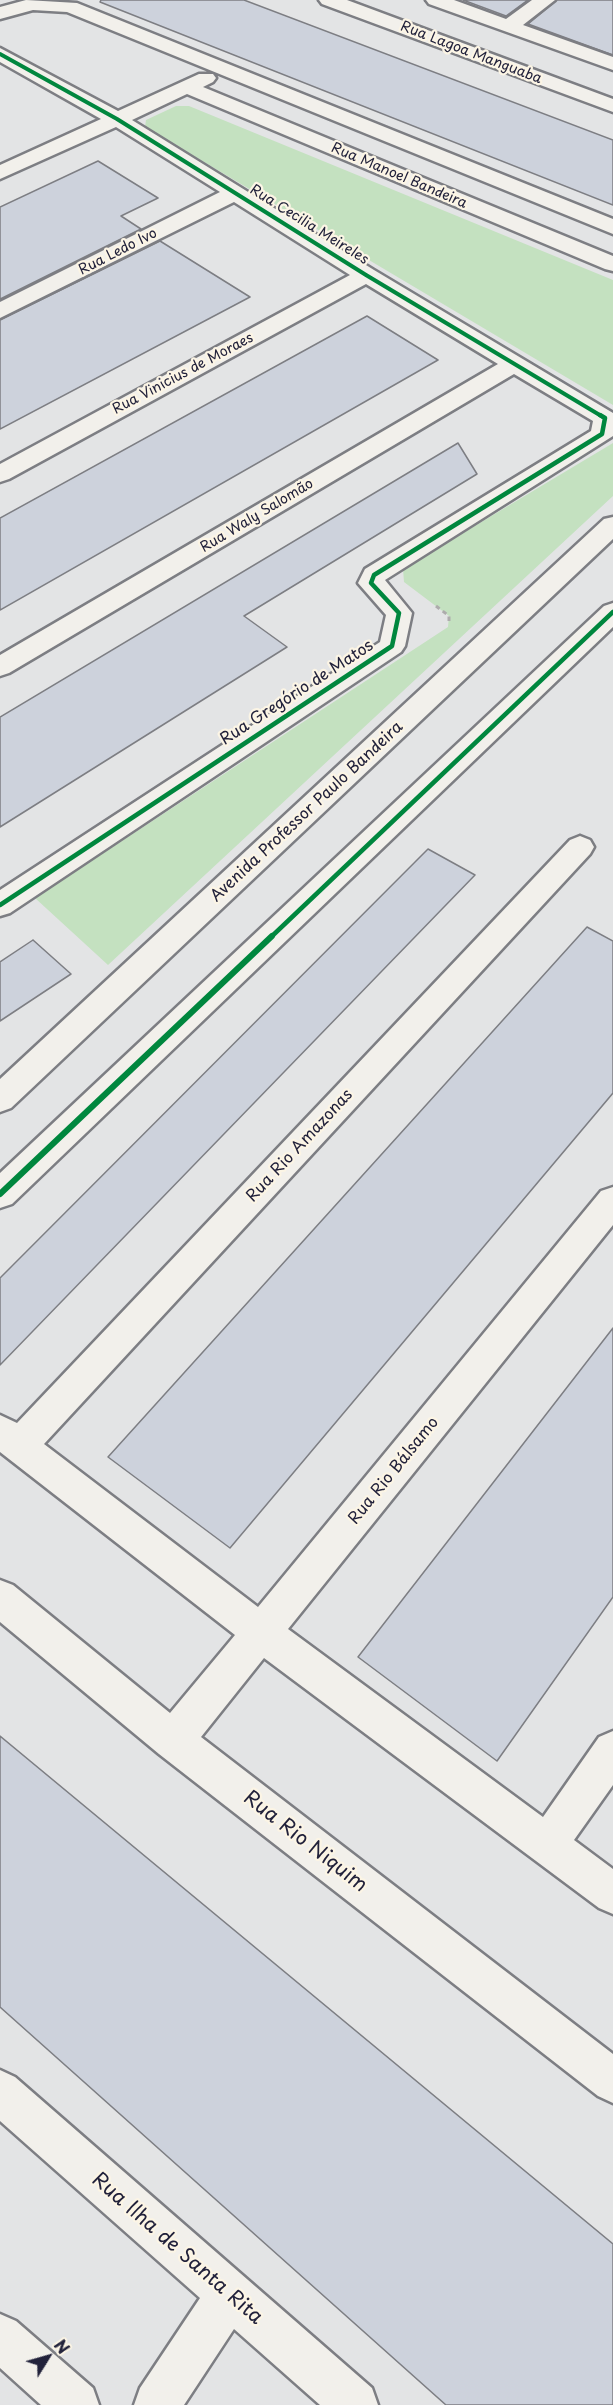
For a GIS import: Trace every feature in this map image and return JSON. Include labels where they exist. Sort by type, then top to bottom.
[{"type":"street","name":"Rua Lagoa Manguaba","points":[[329,0],[613,106]]},
{"type":"street","points":[[436,0],[613,64]]},
{"type":"street","points":[[508,26],[545,0]]},
{"type":"street","name":"Rua Manoel Bandeira","points":[[0,13],[33,4],[70,8],[613,228]]},
{"type":"street","name":"Rua Cecilia Meireles","points":[[0,54],[117,119],[366,275],[605,418]]},
{"type":"street","points":[[0,173],[225,70]]},
{"type":"street","name":"Rua Manoel Bandeira","points":[[186,87],[613,264]]},
{"type":"street","points":[[442,195],[472,172]]},
{"type":"street","name":"Rua Ledo Ivo","points":[[0,311],[235,193]]},
{"type":"street","name":"Rua Vinicius de Moraes","points":[[0,474],[366,275]]},
{"type":"street","name":"Rua Waly Salomão","points":[[0,667],[514,364]]},
{"type":"street","name":"Rua Gregório de Matos","points":[[0,905],[392,646],[399,613],[371,582],[374,575],[602,434],[605,418]]},
{"type":"street","name":"Avenida Professor Paulo Bandeira","points":[[0,1100],[613,525]]},
{"type":"street","points":[[0,1194],[613,612]]},
{"type":"street","name":"Rua Rio Amazonas","points":[[10,1438],[580,847]]},
{"type":"street","name":"Rua Rio Bálsamo","points":[[173,1740],[613,1201]]},
{"type":"street","points":[[10,1438],[262,1633],[613,1894]]},
{"type":"street","name":"Rua Rio Niquim","points":[[0,1598],[173,1740],[613,2081]]},
{"type":"street","points":[[547,1845],[613,1751]]},
{"type":"street","name":"Rua llha de Santa Rita","points":[[0,2092],[355,2405]]},
{"type":"street","points":[[157,2405],[230,2295]]},
{"type":"street","points":[[0,2337],[76,2405]]},
{"type":"green space","points":[[176,106],[189,106],[613,280],[613,405],[145,127],[146,120]]},
{"type":"green space","points":[[613,443],[613,496],[108,965],[35,898],[448,627],[449,616],[404,582],[403,569]]},
{"type":"building","points":[[101,0],[244,0],[613,140],[613,205],[100,2]]},
{"type":"building","points":[[463,0],[528,0],[506,16]]},
{"type":"building","points":[[557,0],[613,0],[613,55],[528,24]]},
{"type":"building","points":[[98,161],[158,198],[121,216],[141,229],[0,299],[0,207]]},
{"type":"building","points":[[160,241],[250,297],[0,429],[0,320]]},
{"type":"building","points":[[367,316],[438,360],[0,610],[0,518]]},
{"type":"building","points":[[458,443],[477,474],[244,616],[287,647],[0,827],[0,717]]},
{"type":"building","points":[[428,849],[475,875],[0,1365],[0,1278]]},
{"type":"building","points":[[587,927],[613,941],[613,1093],[230,1548],[108,1457]]},
{"type":"building","points":[[33,940],[71,974],[0,1021],[0,962]]},
{"type":"building","points":[[613,1328],[613,1597],[497,1761],[358,1657]]},
{"type":"building","points":[[0,1736],[613,2244],[613,2405],[446,2405],[0,2007]]},
{"type":"cycle path","points":[[0,54],[117,119],[366,275],[605,418],[602,434],[374,575],[371,583],[399,613],[392,646],[0,905]]},
{"type":"cycle path","points":[[0,1194],[613,612]]}]
